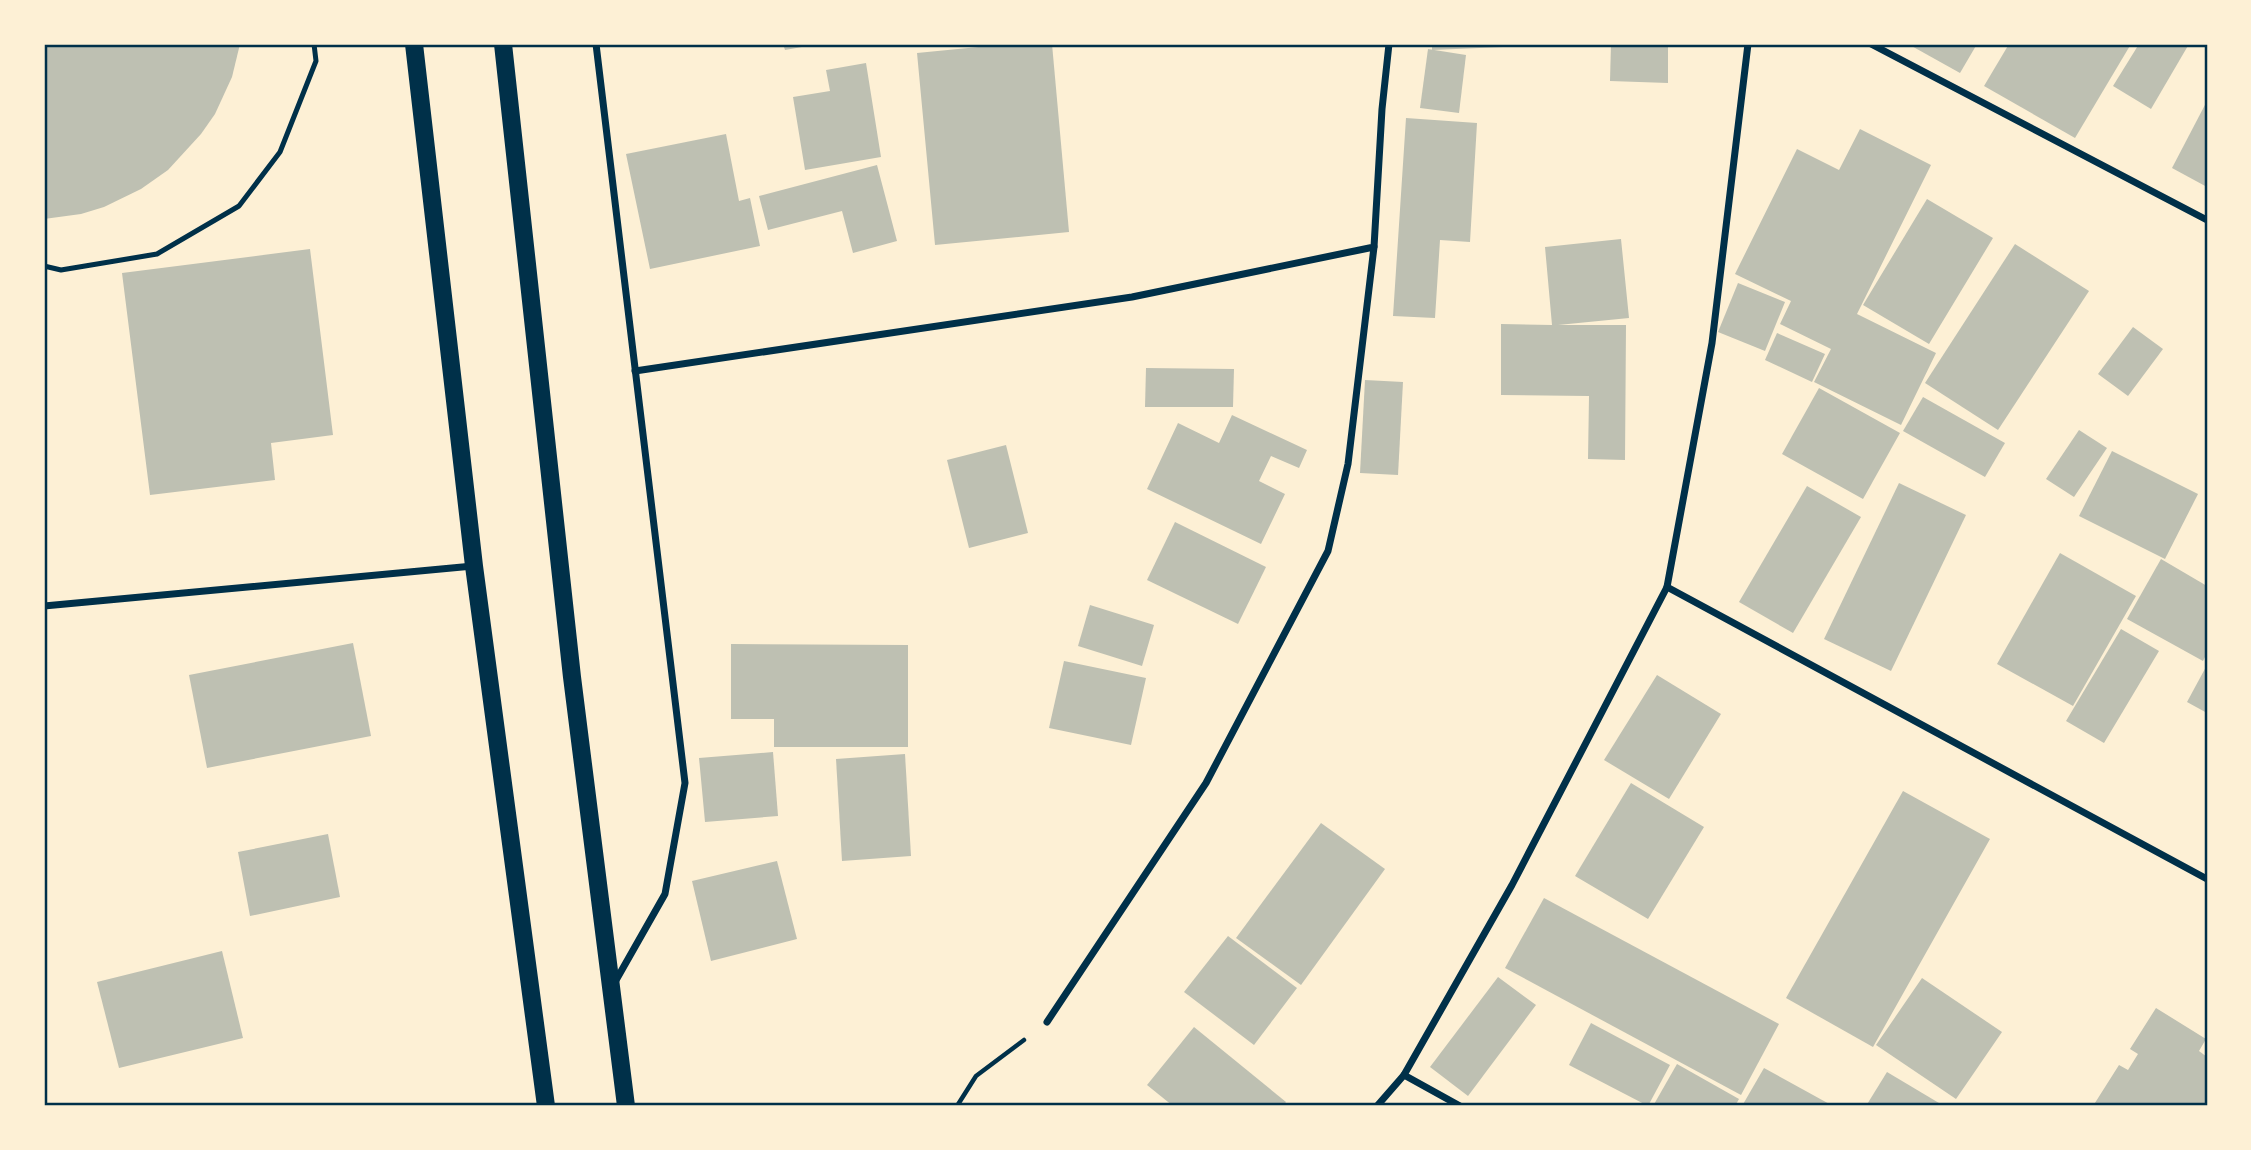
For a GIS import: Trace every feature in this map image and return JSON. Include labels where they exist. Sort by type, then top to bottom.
[{"type":"main road","points":[[414,44],[474,566],[546,1106]]},
{"type":"main road","points":[[503,44],[572,677],[626,1106]]},
{"type":"street","points":[[596,44],[685,783],[665,894],[611,989]]},
{"type":"street","points":[[1047,1023],[1206,783],[1328,551],[1348,464],[1374,247],[1382,109],[1389,44]]},
{"type":"street","points":[[1377,1106],[1404,1075],[1512,885],[1667,587],[1712,343],[1748,44]]},
{"type":"street","points":[[1871,44],[2207,220]]},
{"type":"street","points":[[635,371],[1132,297],[1374,247]]},
{"type":"street","points":[[44,606],[474,566]]},
{"type":"street","points":[[1667,587],[2207,879]]},
{"type":"street","points":[[1404,1075],[1460,1106]]},
{"type":"lane","points":[[44,266],[61,270],[157,254],[239,205],[281,152],[316,61],[314,44]]},
{"type":"path","points":[[957,1106],[976,1076],[1047,1023]]},
{"type":"building","points":[[44,44],[240,44],[232,77],[215,114],[201,134],[168,170],[141,189],[104,207],[81,214],[44,219]]},
{"type":"building","points":[[783,44],[812,44],[813,45],[785,50]]},
{"type":"building","points":[[1009,44],[1052,44],[1069,232],[935,245],[917,53]]},
{"type":"building","points":[[1432,44],[1503,44],[1503,47],[1432,50]]},
{"type":"building","points":[[1611,44],[1668,45],[1668,83],[1610,81]]},
{"type":"building","points":[[1908,44],[1977,44],[1960,73]]},
{"type":"building","points":[[2009,44],[2131,44],[2075,138],[1984,86]]},
{"type":"building","points":[[2139,44],[2189,44],[2151,109],[2113,86]]},
{"type":"building","points":[[1428,49],[1466,55],[1459,113],[1420,108]]},
{"type":"building","points":[[866,63],[881,157],[805,170],[793,97],[830,91],[826,70]]},
{"type":"building","points":[[2207,101],[2207,187],[2172,168]]},
{"type":"building","points":[[1406,118],[1477,123],[1470,242],[1440,240],[1435,318],[1393,316]]},
{"type":"building","points":[[1860,129],[1931,165],[1857,314],[1936,353],[1901,425],[1814,382],[1831,349],[1780,324],[1791,301],[1735,274],[1797,149],[1839,170]]},
{"type":"building","points":[[726,134],[739,201],[750,198],[760,246],[650,269],[626,154]]},
{"type":"building","points":[[877,165],[897,241],[853,253],[842,211],[768,230],[759,196]]},
{"type":"building","points":[[1927,199],[1993,238],[1929,344],[1863,305]]},
{"type":"building","points":[[1621,239],[1629,318],[1558,325],[1626,325],[1625,460],[1588,459],[1589,396],[1501,395],[1501,324],[1552,325],[1545,247]]},
{"type":"building","points":[[2015,244],[2089,291],[1998,430],[1925,383]]},
{"type":"building","points":[[310,249],[333,435],[271,443],[275,480],[150,495],[122,273]]},
{"type":"building","points":[[1738,283],[1785,302],[1765,351],[1718,332]]},
{"type":"building","points":[[2133,327],[2163,349],[2128,396],[2098,374]]},
{"type":"building","points":[[1777,333],[1825,354],[1812,382],[1765,360]]},
{"type":"building","points":[[1146,368],[1234,369],[1233,407],[1145,407]]},
{"type":"building","points":[[1365,380],[1403,382],[1398,475],[1360,473]]},
{"type":"building","points":[[1819,388],[1900,433],[1863,499],[1782,454]]},
{"type":"building","points":[[1923,397],[2005,443],[1985,477],[1903,431]]},
{"type":"building","points":[[1232,415],[1307,450],[1299,468],[1271,456],[1259,481],[1285,494],[1261,544],[1147,489],[1178,423],[1219,443]]},
{"type":"building","points":[[2079,430],[2107,448],[2074,497],[2046,479]]},
{"type":"building","points":[[1006,445],[1028,533],[969,548],[947,460]]},
{"type":"building","points":[[2112,451],[2198,494],[2165,559],[2079,516]]},
{"type":"building","points":[[1899,483],[1966,515],[1891,671],[1824,639]]},
{"type":"building","points":[[1807,486],[1861,517],[1793,633],[1739,602]]},
{"type":"building","points":[[1175,522],[1266,567],[1238,624],[1147,580]]},
{"type":"building","points":[[2060,553],[2136,596],[2073,706],[1997,664]]},
{"type":"building","points":[[2161,559],[2207,586],[2207,653],[2203,661],[2127,619]]},
{"type":"building","points":[[1090,605],[1154,625],[1142,666],[1078,646]]},
{"type":"building","points":[[2121,629],[2159,651],[2104,743],[2066,721]]},
{"type":"building","points":[[353,643],[371,736],[207,768],[189,675]]},
{"type":"building","points":[[731,644],[908,645],[908,747],[774,747],[774,719],[731,719]]},
{"type":"building","points":[[1064,661],[1146,678],[1131,745],[1049,728]]},
{"type":"building","points":[[2207,665],[2207,713],[2187,702]]},
{"type":"building","points":[[1657,675],[1721,714],[1669,799],[1604,760]]},
{"type":"building","points":[[773,752],[778,816],[705,822],[699,758]]},
{"type":"building","points":[[905,754],[911,856],[842,861],[836,759]]},
{"type":"building","points":[[1631,783],[1704,827],[1648,919],[1575,876]]},
{"type":"building","points":[[1903,791],[1990,839],[1873,1047],[1786,998]]},
{"type":"building","points":[[1321,823],[1385,869],[1301,985],[1236,938]]},
{"type":"building","points":[[328,834],[340,897],[250,916],[238,852]]},
{"type":"building","points":[[777,861],[797,939],[711,961],[692,881]]},
{"type":"building","points":[[1544,898],[1779,1024],[1741,1095],[1505,968]]},
{"type":"building","points":[[1228,936],[1297,988],[1254,1045],[1184,992]]},
{"type":"building","points":[[222,951],[243,1038],[119,1068],[97,982]]},
{"type":"building","points":[[1498,977],[1536,1005],[1468,1096],[1430,1067]]},
{"type":"building","points":[[1922,978],[2002,1032],[1956,1099],[1876,1045]]},
{"type":"building","points":[[2156,1008],[2206,1039],[2199,1051],[2207,1057],[2207,1106],[2093,1106],[2119,1065],[2128,1070],[2138,1054],[2130,1049]]},
{"type":"building","points":[[1591,1023],[1670,1065],[1648,1106],[1569,1065]]},
{"type":"building","points":[[1194,1027],[1286,1102],[1283,1106],[1173,1106],[1147,1085]]},
{"type":"building","points":[[1677,1064],[1739,1099],[1735,1106],[1653,1106]]},
{"type":"building","points":[[1764,1068],[1833,1106],[1742,1106]]},
{"type":"building","points":[[1887,1072],[1944,1106],[1866,1106]]}]
